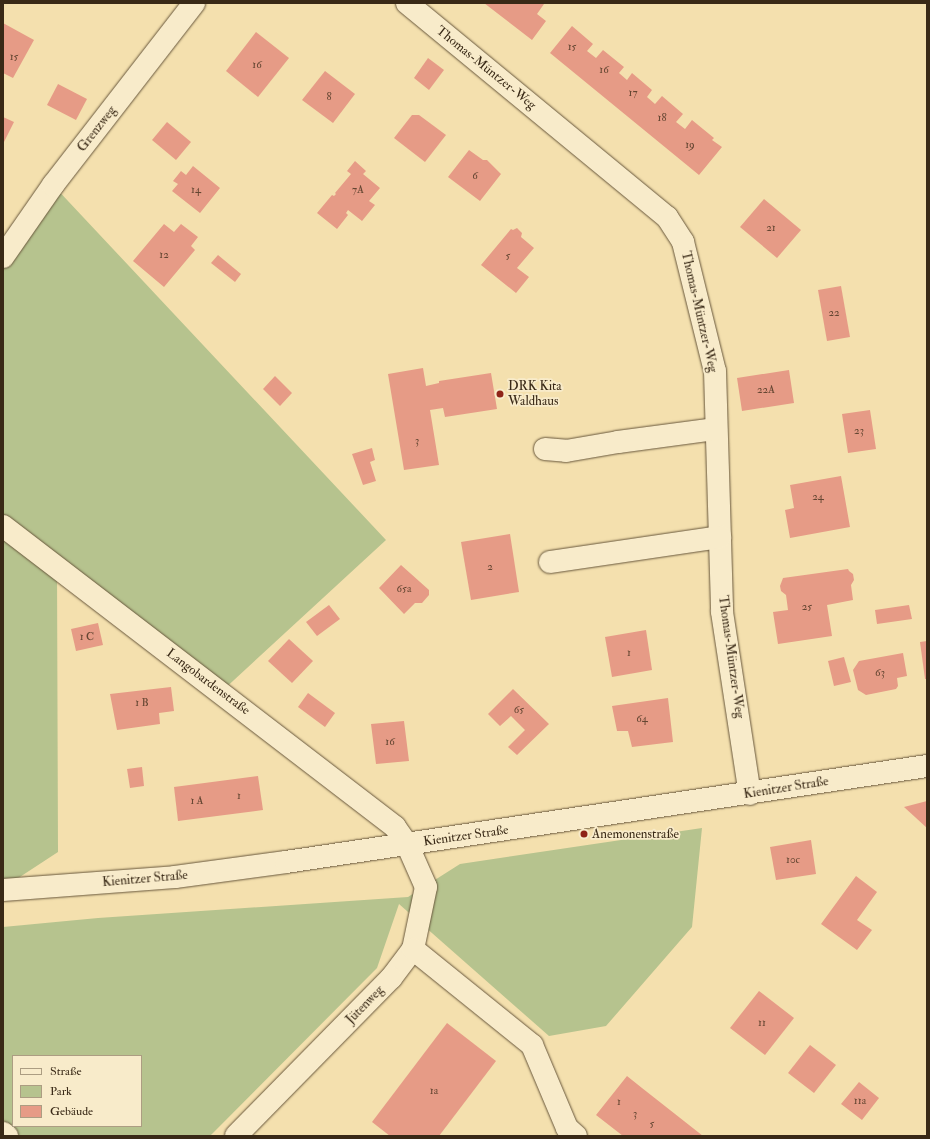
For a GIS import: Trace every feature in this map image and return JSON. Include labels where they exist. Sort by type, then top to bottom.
[{"type":"street","name":"Grenzweg","points":[[3,257],[53,185],[194,3]]},
{"type":"street","name":"Thomas-Müntzer-Weg","points":[[407,3],[667,217],[683,242],[715,371],[722,612],[750,794]]},
{"type":"street","points":[[545,449],[566,451],[618,442],[716,429]]},
{"type":"street","name":"Langobardenstraße","points":[[3,526],[395,827],[407,844]]},
{"type":"street","points":[[550,562],[720,537]]},
{"type":"street","name":"Kienitzer Straße","points":[[3,890],[175,877],[750,794],[927,766]]},
{"type":"street","name":"Jütenweg","points":[[236,1136],[391,978],[413,949],[426,887],[407,844]]},
{"type":"street","points":[[413,949],[532,1045],[567,1128],[576,1136]]},
{"type":"street","points":[[3,1133],[7,1136]]},
{"type":"green space","points":[[53,185],[386,540],[221,692],[57,567],[58,852],[3,888],[3,261]]},
{"type":"green space","points":[[702,828],[692,927],[606,1026],[549,1036],[399,904],[377,968],[210,1136],[3,1136],[3,927],[98,918],[408,897],[460,864]]},
{"type":"building","points":[[484,3],[542,3],[544,4],[537,14],[546,21],[532,40]]},
{"type":"building","points":[[3,23],[34,40],[13,78],[3,73]]},
{"type":"building","points":[[572,26],[593,44],[587,51],[596,58],[603,50],[624,67],[619,73],[627,80],[632,73],[652,90],[647,97],[655,104],[662,96],[683,114],[676,122],[685,129],[692,120],[714,138],[712,140],[722,147],[699,175],[550,53]]},
{"type":"building","points":[[256,32],[289,58],[258,97],[226,71]]},
{"type":"building","points":[[428,58],[444,70],[429,90],[414,78]]},
{"type":"building","points":[[325,71],[355,94],[333,123],[302,100]]},
{"type":"building","points":[[58,84],[87,99],[76,120],[47,105]]},
{"type":"building","points":[[412,115],[419,115],[446,135],[425,162],[394,138]]},
{"type":"building","points":[[3,117],[14,122],[3,144]]},
{"type":"building","points":[[167,122],[191,142],[176,160],[152,140]]},
{"type":"building","points":[[469,150],[483,160],[487,160],[501,174],[480,201],[448,177]]},
{"type":"building","points":[[355,161],[366,171],[363,174],[380,188],[369,201],[375,205],[362,221],[348,210],[346,213],[348,215],[337,229],[317,213],[332,195],[334,196],[336,194],[335,193],[351,174],[347,171]]},
{"type":"building","points":[[193,166],[220,188],[200,213],[172,191],[178,184],[173,181],[181,171],[186,175]]},
{"type":"building","points":[[764,199],[801,230],[777,258],[740,227]]},
{"type":"building","points":[[164,224],[174,232],[181,224],[198,237],[191,246],[195,250],[164,287],[133,261]]},
{"type":"building","points":[[517,228],[522,233],[521,237],[534,248],[517,268],[529,277],[516,293],[481,265],[511,229],[513,230]]},
{"type":"building","points":[[218,255],[241,274],[235,282],[211,263]]},
{"type":"building","points":[[841,286],[850,337],[827,341],[818,290]]},
{"type":"building","points":[[423,368],[426,386],[439,383],[439,381],[491,373],[497,409],[445,417],[443,408],[430,410],[439,465],[404,470],[388,374]]},
{"type":"building","points":[[789,370],[794,403],[742,411],[737,378]]},
{"type":"building","points":[[275,376],[292,393],[280,406],[263,389]]},
{"type":"building","points":[[870,410],[876,449],[848,453],[842,414]]},
{"type":"building","points":[[372,448],[375,460],[370,462],[376,481],[363,485],[352,454]]},
{"type":"building","points":[[841,476],[850,527],[790,538],[785,510],[794,508],[790,485]]},
{"type":"building","points":[[510,534],[519,592],[471,600],[461,542]]},
{"type":"building","points":[[401,565],[429,590],[429,595],[422,603],[415,603],[404,614],[379,588]]},
{"type":"building","points":[[848,569],[853,574],[854,580],[851,585],[853,600],[827,605],[832,636],[778,644],[773,612],[788,610],[786,595],[781,591],[780,586],[783,578]]},
{"type":"building","points":[[329,605],[340,619],[317,636],[306,622]]},
{"type":"building","points":[[909,605],[912,619],[877,624],[875,610]]},
{"type":"building","points":[[98,623],[103,645],[76,651],[71,629]]},
{"type":"building","points":[[646,630],[652,670],[612,677],[605,637]]},
{"type":"building","points":[[289,639],[313,661],[292,683],[268,661]]},
{"type":"building","points":[[927,641],[927,679],[925,679],[920,642]]},
{"type":"building","points":[[903,653],[907,676],[897,678],[898,686],[896,689],[866,695],[858,690],[853,670],[859,661]]},
{"type":"building","points":[[844,657],[851,682],[834,686],[828,661]]},
{"type":"building","points":[[171,687],[174,711],[159,713],[160,724],[117,730],[110,694]]},
{"type":"building","points":[[513,689],[549,724],[517,755],[508,747],[525,730],[511,716],[500,726],[488,714]]},
{"type":"building","points":[[308,693],[335,713],[325,727],[298,707]]},
{"type":"building","points":[[668,698],[673,742],[632,747],[628,731],[617,731],[612,706]]},
{"type":"building","points":[[404,721],[409,761],[376,764],[371,724]]},
{"type":"building","points":[[142,767],[144,786],[130,788],[127,769]]},
{"type":"building","points":[[258,776],[263,810],[178,821],[174,787]]},
{"type":"building","points":[[927,801],[927,828],[904,807]]},
{"type":"building","points":[[811,840],[816,874],[776,880],[770,847]]},
{"type":"building","points":[[856,876],[877,892],[857,920],[872,930],[857,950],[821,924]]},
{"type":"building","points":[[759,991],[794,1018],[765,1055],[730,1028]]},
{"type":"building","points":[[447,1023],[496,1061],[439,1136],[390,1136],[372,1122]]},
{"type":"building","points":[[810,1045],[836,1065],[814,1093],[788,1073]]},
{"type":"building","points":[[627,1076],[703,1136],[623,1136],[596,1115]]},
{"type":"building","points":[[859,1082],[879,1098],[862,1120],[841,1104]]},
{"type":"place","name":"DRK Kita Waldhaus","points":[[500,394]]},
{"type":"place","name":"Anemonenstraße","points":[[584,834]]}]
